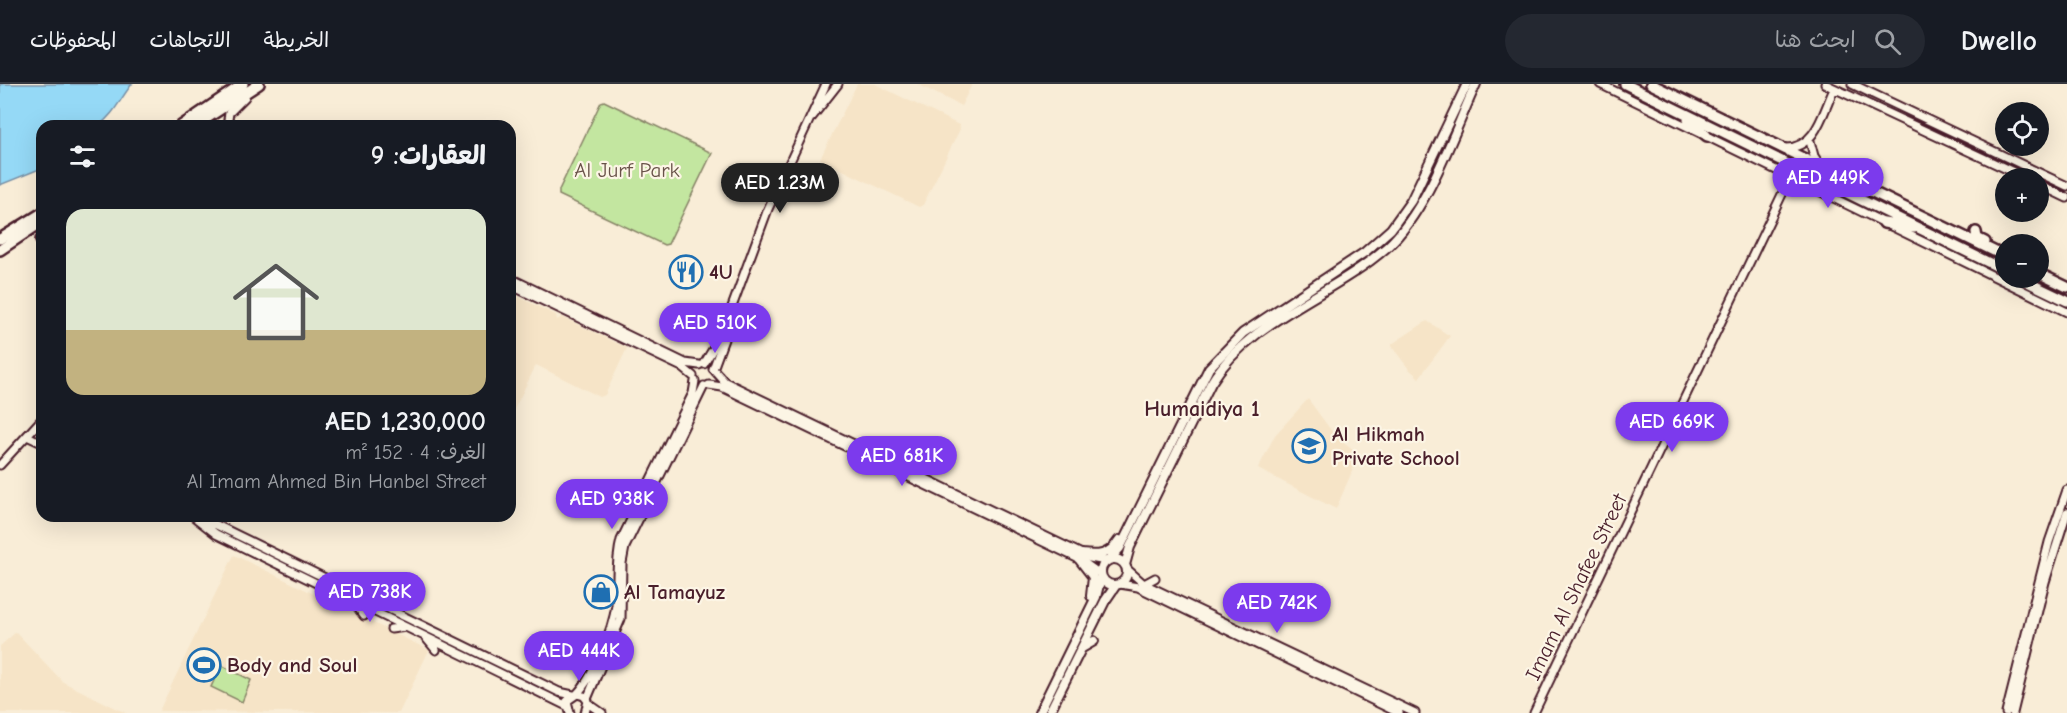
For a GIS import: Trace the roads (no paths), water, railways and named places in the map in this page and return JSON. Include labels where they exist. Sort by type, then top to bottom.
[{"type":"highway","points":[[190,120],[243,84]]},
{"type":"highway","points":[[205,120],[259,84]]},
{"type":"highway","points":[[1625,84],[1995,265]]},
{"type":"highway","points":[[1651,84],[1995,252]]},
{"type":"highway","points":[[1669,106],[1707,136]]},
{"type":"highway","points":[[1920,215],[1928,215],[1947,223],[1953,221]]},
{"type":"highway","points":[[0,239],[36,217]]},
{"type":"highway","points":[[1884,223],[1925,229]]},
{"type":"highway","points":[[0,250],[36,226]]},
{"type":"highway","points":[[1976,232],[1977,238],[1995,247]]},
{"type":"highway","points":[[2049,276],[2067,281]]},
{"type":"highway","points":[[2049,278],[2067,287]]},
{"type":"highway","points":[[2040,288],[2067,301]]},
{"type":"main road","points":[[1039,713],[1098,593],[1101,575],[1108,560],[1120,548],[1197,387],[1215,359],[1243,333],[1365,252],[1391,229],[1411,201],[1467,84]]},
{"type":"main road","points":[[1049,713],[1106,598],[1126,578],[1130,547],[1211,383],[1221,368],[1246,342],[1372,259],[1398,236],[1420,206],[1476,84]]},
{"type":"main road","points":[[1080,556],[1098,556],[1110,552],[1131,522]]},
{"type":"main road","points":[[1080,556],[1094,581],[1085,620]]},
{"type":"main road","points":[[1108,560],[1119,560],[1126,567]]},
{"type":"main road","points":[[1101,575],[1107,584],[1118,584]]},
{"type":"main road","points":[[1081,649],[1095,641]]},
{"type":"main road","points":[[1073,663],[1076,677]]},
{"type":"main road","points":[[1045,685],[1054,681]]},
{"type":"street","points":[[203,522],[340,595],[544,693],[569,711],[612,623],[616,598],[616,566],[621,540],[693,393],[694,379],[702,364],[712,354],[735,303],[768,209],[825,84]]},
{"type":"street","points":[[808,121],[838,84]]},
{"type":"street","points":[[1600,84],[2067,312]]},
{"type":"street","points":[[1825,84],[2005,168]]},
{"type":"street","points":[[1855,85],[2067,186]]},
{"type":"street","points":[[1824,169],[1814,156],[1810,141],[1834,89]]},
{"type":"street","points":[[228,120],[229,113],[248,93]]},
{"type":"street","points":[[1908,123],[1912,113]]},
{"type":"street","points":[[1782,148],[1794,148],[1810,141]]},
{"type":"street","points":[[1784,174],[1786,186],[1796,180]]},
{"type":"street","name":"Imam Al Shafee Street","points":[[1535,712],[1786,186]]},
{"type":"street","points":[[2049,189],[2067,198]]},
{"type":"street","points":[[516,281],[685,363],[702,364],[714,370],[725,382],[1080,556],[1101,575]]},
{"type":"street","points":[[516,288],[682,367],[694,379],[707,385],[722,387],[1080,556],[1108,560]]},
{"type":"street","points":[[585,713],[621,619],[621,572],[625,547],[707,385],[715,379],[714,370],[731,323],[735,303]]},
{"type":"street","points":[[0,465],[36,426]]},
{"type":"street","points":[[27,436],[36,440]]},
{"type":"street","points":[[2006,713],[2049,542],[2067,490]]},
{"type":"street","points":[[2013,713],[2045,582],[2067,512]]},
{"type":"street","points":[[207,522],[224,534],[560,692],[575,695],[602,713]]},
{"type":"street","points":[[1126,567],[1144,584],[1415,713]]},
{"type":"street","points":[[1144,584],[1155,578]]},
{"type":"street","points":[[1118,584],[1138,587],[1399,713]]},
{"type":"street","points":[[326,598],[340,595]]},
{"type":"street","points":[[354,602],[364,616]]},
{"type":"street","points":[[391,629],[407,627]]},
{"type":"street","points":[[425,636],[436,650]]},
{"type":"street","points":[[531,696],[544,693]]},
{"type":"water","points":[[0,84],[132,84],[106,120],[36,120],[36,170],[0,185]]},
{"type":"place","name":"4U","points":[[686,272]]},
{"type":"place","name":"Al Hikmah Private School","points":[[1309,446]]},
{"type":"place","name":"Al Tamayuz","points":[[601,592]]},
{"type":"place","name":"Body and Soul","points":[[204,665]]},
{"type":"district","name":"Humaidiya 1","points":[[1202,408]]},
{"type":"park label","name":"Al Jurf Park","points":[[627,170]]}]
